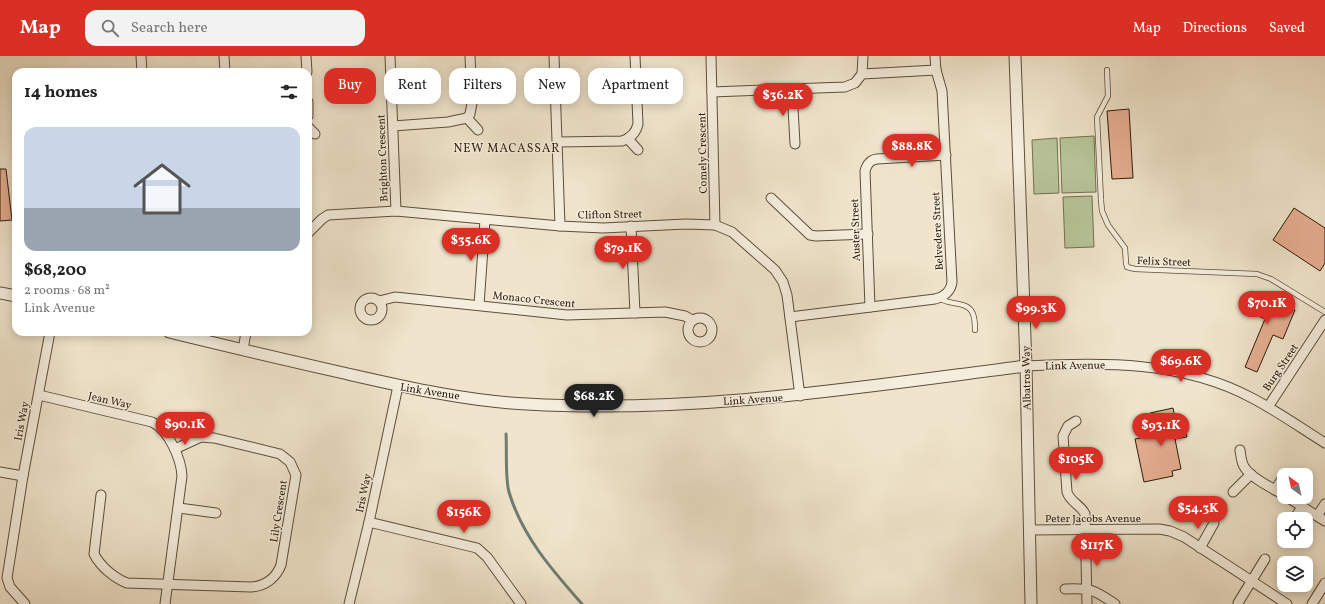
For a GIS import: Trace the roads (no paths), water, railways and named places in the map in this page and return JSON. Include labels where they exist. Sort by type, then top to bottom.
[{"type":"street","points":[[141,56],[142,68]]},
{"type":"street","points":[[224,56],[225,68]]},
{"type":"street","points":[[306,56],[307,68]]},
{"type":"street","name":"Brighton Crescent","points":[[390,56],[396,211]]},
{"type":"street","points":[[393,126],[448,122],[467,118],[470,114],[472,103],[470,56]]},
{"type":"street","points":[[554,56],[560,226]]},
{"type":"street","points":[[558,142],[615,142],[628,139],[634,134],[638,124],[635,56]]},
{"type":"street","name":"Comely Crescent","points":[[711,56],[716,225]]},
{"type":"street","points":[[712,92],[845,87],[855,83],[862,74],[863,56]]},
{"type":"street","name":"Belvedere Street","points":[[935,56],[936,70],[942,91],[952,282],[949,290],[939,298]]},
{"type":"street","name":"Albatros Way","points":[[1015,56],[1026,366],[1030,604]]},
{"type":"street","points":[[862,74],[936,70]]},
{"type":"street","points":[[792,90],[796,144]]},
{"type":"street","points":[[467,118],[478,130]]},
{"type":"street","points":[[312,131],[315,134]]},
{"type":"street","points":[[628,139],[638,150]]},
{"type":"street","name":"Auster Street","points":[[870,307],[865,171],[868,163],[877,159],[946,155]]},
{"type":"street","points":[[771,198],[810,235],[868,234]]},
{"type":"street","name":"Clifton Street","points":[[312,230],[328,215],[396,211],[485,220],[603,228],[631,226],[716,225],[732,232],[779,275],[786,288],[800,396]]},
{"type":"street","name":"Monaco Crescent","points":[[478,305],[485,220]]},
{"type":"street","points":[[631,226],[635,314]]},
{"type":"street","points":[[0,293],[12,295]]},
{"type":"street","name":"Monaco Crescent","points":[[379,301],[395,297],[567,315],[665,312],[685,316],[692,320]]},
{"type":"street","points":[[790,317],[939,298]]},
{"type":"street","name":"Burg Street","points":[[1268,407],[1325,320]]},
{"type":"street","name":"Iris Way","points":[[25,604],[10,587],[6,578],[23,476],[49,336]]},
{"type":"street","name":"Link Avenue","points":[[185,336],[398,386],[470,398],[517,403],[575,406],[619,406],[749,400],[800,396],[1026,366],[1074,363],[1131,365],[1159,368],[1211,380],[1252,398],[1325,443]]},
{"type":"street","points":[[242,350],[245,336]]},
{"type":"street","name":"Iris Way","points":[[349,604],[369,522],[398,386]]},
{"type":"street","name":"Jean Way","points":[[39,395],[152,422],[161,429],[175,449],[182,468],[182,476],[179,508],[165,604]]},
{"type":"street","points":[[1076,420],[1068,426],[1063,436],[1066,488],[1071,500],[1084,512],[1086,530],[1088,604]]},
{"type":"street","name":"Lily Crescent","points":[[101,495],[94,554],[96,559],[108,571],[127,583],[251,587],[262,585],[272,579],[279,571],[281,565],[296,475],[290,462],[280,454],[214,438],[201,437],[175,449]]},
{"type":"street","points":[[1240,450],[1241,459],[1245,468],[1251,474],[1275,490],[1277,487]]},
{"type":"street","points":[[0,472],[23,476]]},
{"type":"street","points":[[1233,492],[1251,474]]},
{"type":"street","points":[[1298,504],[1321,519],[1325,504]]},
{"type":"street","points":[[1299,512],[1302,507]]},
{"type":"street","points":[[179,508],[216,513]]},
{"type":"street","points":[[369,522],[477,548],[487,557],[521,604]]},
{"type":"street","points":[[1200,548],[1214,523]]},
{"type":"street","name":"Peter Jacobs Avenue","points":[[1029,530],[1164,530],[1178,533],[1287,604]]},
{"type":"street","points":[[1238,603],[1265,559]]},
{"type":"street","points":[[1312,604],[1325,583]]},
{"type":"street","points":[[1065,589],[1087,588],[1115,604]]},
{"type":"lane","name":"Felix Street","points":[[1107,70],[1108,96],[1097,117],[1102,211],[1108,225],[1125,248],[1127,266],[1135,269],[1257,274],[1271,280],[1325,312]]},
{"type":"lane","points":[[939,298],[946,302],[968,307],[973,314],[976,330]]},
{"type":"waterway","points":[[506,434],[508,486],[515,508],[539,552],[582,604]]},
{"type":"district","name":"NEW MACASSAR","points":[[507,148]]}]
